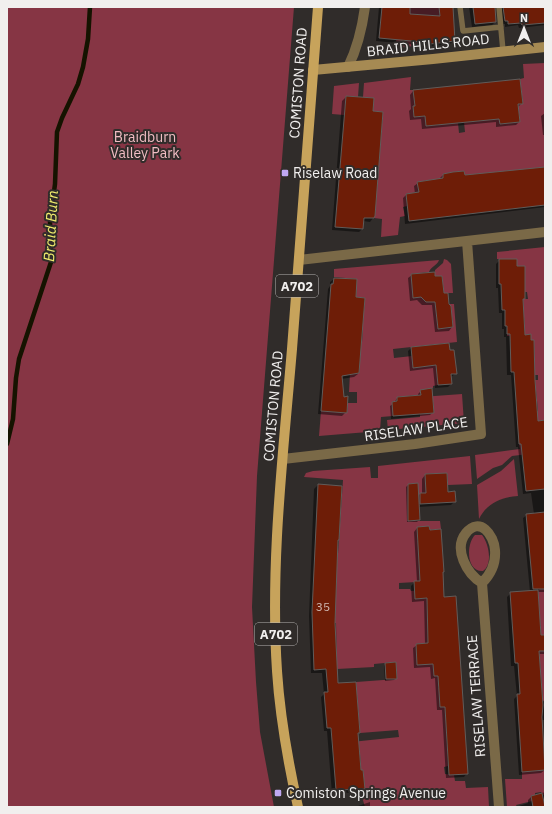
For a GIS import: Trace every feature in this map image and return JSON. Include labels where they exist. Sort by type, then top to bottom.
[{"type":"main road","name":"COMISTON ROAD","points":[[298,807],[284,735],[277,671],[276,574],[283,459],[300,260],[318,7]]},
{"type":"street","points":[[348,67],[359,43],[362,32],[364,7]]},
{"type":"street","name":"BRAID HILLS ROAD","points":[[313,70],[545,46]]},
{"type":"street","points":[[300,260],[545,232]]},
{"type":"street","name":"RISELAW PLACE","points":[[283,459],[408,445],[481,434],[467,241]]},
{"type":"street","points":[[477,527],[483,528],[490,533],[495,547],[495,558],[492,568],[482,583],[473,577],[467,569],[462,554],[462,542],[464,536],[469,530],[477,527]]},
{"type":"street","name":"RISELAW TERRACE","points":[[482,583],[498,807]]},
{"type":"lane","points":[[460,7],[463,31],[501,27]]},
{"type":"lane","points":[[499,7],[503,51]]},
{"type":"green space","name":"Braidburn Valley Park","points":[[7,7],[294,7],[257,476],[252,607],[260,732],[274,807],[7,807]]},
{"type":"green space","points":[[410,7],[439,7],[441,43],[429,44],[428,38],[422,41],[422,45],[397,48],[396,39],[410,14]]},
{"type":"green space","points":[[545,63],[545,167],[466,189],[464,171],[443,174],[445,192],[430,180],[418,182],[419,192],[406,194],[407,206],[403,207],[405,216],[400,217],[398,235],[381,237],[382,219],[374,218],[383,112],[373,111],[363,97],[364,83],[411,77],[410,90],[413,90],[415,106],[413,106],[414,117],[425,116],[426,126],[439,125],[438,115],[457,113],[459,133],[465,132],[463,112],[472,122],[485,120],[498,109],[500,124],[520,122],[518,104],[523,103],[520,79],[524,78],[523,64]]},
{"type":"green space","points":[[359,83],[358,97],[346,96],[344,115],[332,114],[334,86]]},
{"type":"green space","points":[[545,247],[545,420],[517,425],[517,418],[538,411],[535,380],[538,380],[538,375],[535,375],[534,341],[510,341],[510,336],[507,336],[507,334],[525,333],[523,299],[528,299],[527,292],[517,292],[525,266],[517,266],[516,259],[497,259],[497,252]]},
{"type":"green space","points":[[444,259],[451,264],[453,293],[444,293],[442,276],[435,276],[435,270],[443,263]]},
{"type":"green space","points":[[439,260],[429,272],[411,274],[413,298],[419,297],[419,294],[426,302],[435,298],[438,329],[453,327],[451,306],[449,304],[454,304],[457,342],[393,349],[394,358],[412,356],[413,368],[428,366],[428,362],[439,361],[437,376],[438,385],[433,386],[433,388],[421,390],[421,397],[462,394],[464,423],[388,430],[387,420],[420,417],[420,414],[434,412],[433,402],[419,403],[418,395],[397,397],[397,401],[392,402],[393,416],[381,417],[380,431],[319,436],[321,411],[347,412],[348,403],[357,403],[357,392],[349,392],[350,373],[359,373],[360,361],[351,360],[353,341],[362,342],[363,329],[354,328],[355,310],[364,310],[365,298],[356,297],[357,279],[334,277],[334,269]]},
{"type":"green space","points":[[519,444],[545,452],[512,456],[502,465],[493,468],[477,479],[475,455],[520,449]]},
{"type":"green space","points":[[470,456],[472,484],[448,485],[447,473],[425,474],[426,493],[420,493],[420,506],[408,506],[409,521],[440,521],[441,529],[430,530],[429,526],[423,527],[423,530],[417,531],[417,541],[422,541],[433,581],[399,583],[399,589],[410,589],[411,591],[427,590],[415,592],[415,599],[432,598],[432,604],[427,604],[428,643],[416,644],[417,651],[433,664],[434,676],[442,675],[442,685],[438,686],[438,688],[443,688],[443,695],[439,695],[440,707],[445,707],[451,731],[446,732],[448,766],[444,767],[445,774],[454,775],[455,781],[465,781],[466,788],[488,787],[489,807],[365,807],[362,797],[359,796],[370,795],[370,788],[355,789],[364,782],[363,770],[354,770],[361,767],[360,755],[342,743],[399,737],[398,730],[360,733],[356,682],[397,679],[397,671],[386,672],[385,670],[396,669],[395,662],[374,664],[374,667],[337,669],[336,623],[319,623],[326,554],[338,554],[343,480],[304,477],[306,473],[313,471],[370,467],[371,478],[378,478],[378,466]]},
{"type":"green space","points":[[514,459],[518,496],[500,499],[490,505],[482,513],[479,519],[477,485],[501,471]]},
{"type":"green space","points":[[475,535],[482,535],[487,543],[489,559],[486,568],[483,571],[477,570],[473,567],[469,557],[470,545]]},
{"type":"green space","points":[[540,589],[545,589],[545,635],[537,635],[537,632],[541,631],[541,625],[536,625],[539,603],[538,591]]},
{"type":"green space","points":[[539,651],[545,651],[545,700],[543,701]]},
{"type":"green space","points":[[545,770],[545,797],[541,792],[535,793],[535,795],[531,796],[532,801],[516,805],[517,807],[507,807],[505,779],[522,779],[522,772]]},
{"type":"building","points":[[382,7],[410,7],[410,14],[440,16],[439,7],[453,7],[455,41],[422,45],[422,42],[379,38]]},
{"type":"building","points":[[473,7],[495,7],[496,22],[475,24]]},
{"type":"building","points":[[503,7],[545,7],[545,23],[522,25],[521,23],[508,24],[508,21],[505,21]]},
{"type":"building","points":[[520,79],[523,104],[518,104],[520,122],[500,124],[499,119],[426,126],[425,116],[414,117],[413,106],[415,106],[413,90]]},
{"type":"building","points":[[346,96],[374,98],[373,111],[383,112],[375,216],[374,218],[364,218],[363,229],[335,227]]},
{"type":"building","points":[[545,167],[545,205],[409,221],[406,194],[419,192],[417,182],[443,178],[443,174],[453,172],[464,171],[465,175]]},
{"type":"building","points":[[499,259],[517,259],[517,266],[525,266],[525,299],[523,299],[525,335],[531,334],[531,340],[534,340],[538,421],[545,420],[545,489],[526,491],[521,444],[519,444],[514,372],[511,372],[510,334],[507,334],[507,326],[505,326],[505,310],[502,310],[501,284],[499,284]]},
{"type":"building","points":[[435,272],[435,276],[442,276],[444,293],[448,293],[453,327],[438,329],[435,302],[426,302],[421,297],[413,298],[411,274]]},
{"type":"building","points":[[334,278],[357,279],[356,297],[365,298],[359,373],[342,376],[344,397],[348,396],[347,413],[321,411],[331,284],[333,284]]},
{"type":"building","points":[[449,343],[450,350],[454,350],[457,374],[451,374],[452,384],[438,385],[436,365],[413,368],[411,347]]},
{"type":"building","points":[[432,388],[434,413],[393,416],[392,402],[397,401],[397,397],[421,395],[420,390]]},
{"type":"building","points":[[447,473],[448,492],[455,491],[456,502],[420,504],[420,493],[426,493],[425,474]]},
{"type":"building","points":[[418,483],[420,520],[408,521],[408,484]]},
{"type":"building","points":[[318,484],[342,486],[338,540],[335,623],[338,683],[356,682],[361,770],[363,770],[365,789],[336,790],[331,728],[327,728],[324,692],[328,692],[326,669],[314,670],[312,612]]},
{"type":"building","points":[[545,512],[545,589],[533,589],[526,514]]},
{"type":"building","points":[[429,526],[430,530],[441,529],[444,597],[456,596],[468,774],[449,775],[445,707],[440,707],[438,676],[434,676],[433,664],[417,665],[416,644],[428,643],[427,598],[415,599],[414,581],[420,581],[417,527]]},
{"type":"building","points":[[538,590],[541,635],[545,635],[545,651],[539,651],[543,705],[542,717],[545,770],[522,772],[517,694],[520,694],[518,663],[515,663],[510,592]]},
{"type":"building","points":[[396,662],[397,679],[386,679],[385,663]]},
{"type":"building","points":[[542,793],[545,807],[533,807],[531,796]]},
{"type":"waterway","name":"Braid Burn","points":[[7,444],[13,419],[19,359],[51,262],[50,222],[55,184],[57,132],[78,84],[83,67],[88,39],[90,7]]},
{"type":"place","name":"Riselaw Road","points":[[285,173]]},
{"type":"place","name":"Comiston Springs Avenue","points":[[278,793]]}]
